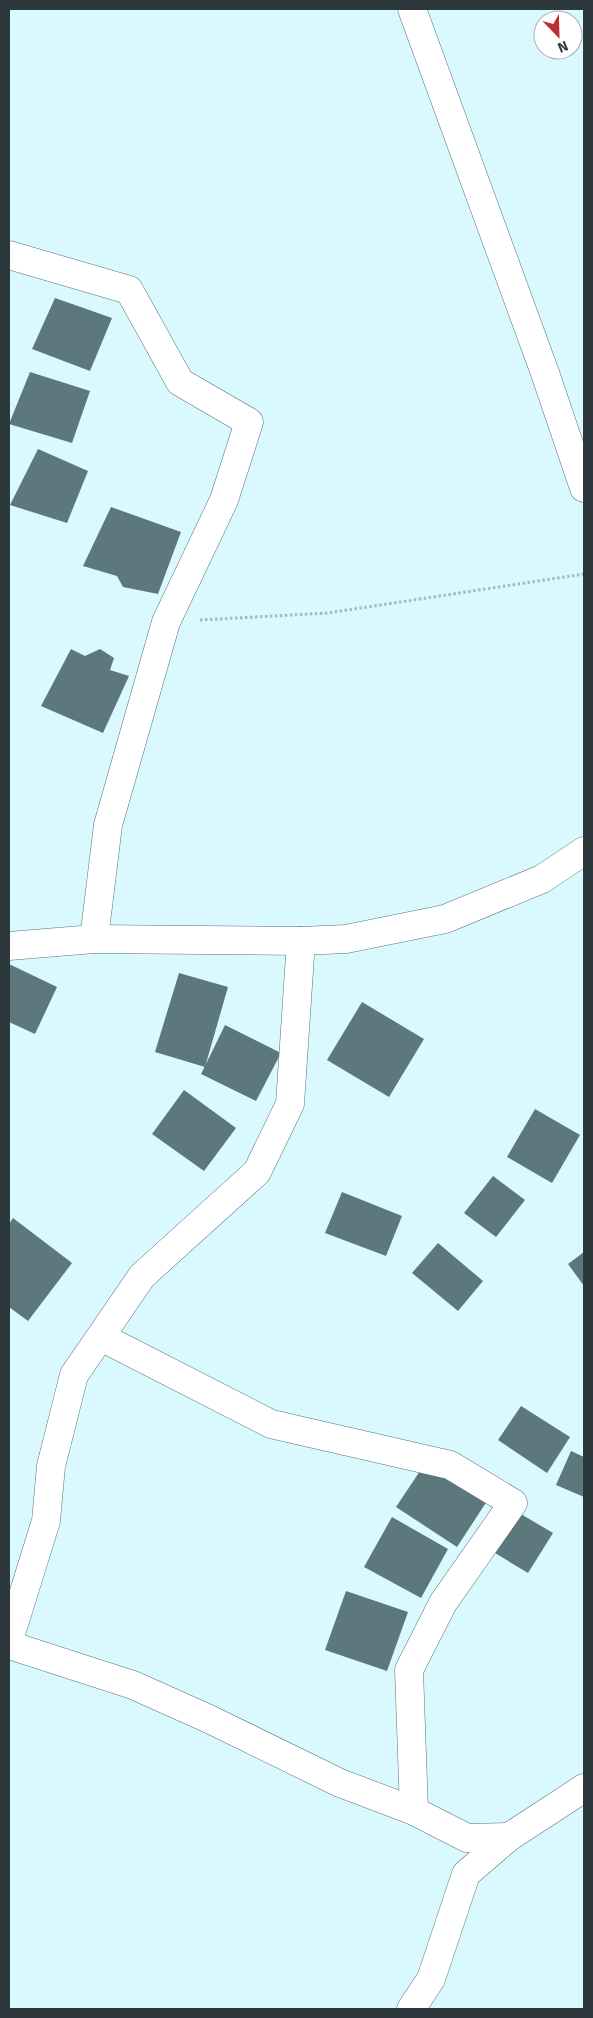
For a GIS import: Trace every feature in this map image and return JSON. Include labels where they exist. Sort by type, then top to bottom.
[{"type":"street","points":[[412,9],[545,372],[584,488]]},
{"type":"street","points":[[9,255],[129,290],[180,382],[249,422],[224,500],[166,622],[108,825],[94,939]]},
{"type":"street","points":[[9,946],[94,939],[301,941],[346,939],[445,919],[542,879],[584,851]]},
{"type":"street","points":[[9,1640],[46,1521],[51,1466],[74,1375],[142,1276],[257,1172],[290,1104],[301,941]]},
{"type":"street","points":[[101,1337],[271,1424],[450,1465],[513,1503],[443,1603],[409,1670],[414,1811]]},
{"type":"street","points":[[9,1645],[133,1685],[209,1719],[340,1784],[414,1811],[467,1838],[509,1837]]},
{"type":"street","points":[[410,2009],[430,1979],[466,1874],[509,1837],[584,1788]]},
{"type":"path","points":[[166,622],[328,613],[584,574]]},
{"type":"building","points":[[55,298],[112,318],[90,371],[32,349]]},
{"type":"building","points":[[30,372],[90,391],[72,443],[9,424]]},
{"type":"building","points":[[38,449],[88,471],[67,523],[10,505]]},
{"type":"building","points":[[111,507],[181,532],[158,594],[123,587],[117,576],[83,566]]},
{"type":"building","points":[[71,649],[85,656],[100,649],[114,658],[110,670],[129,676],[103,733],[41,706]]},
{"type":"building","points":[[9,964],[57,987],[35,1034],[9,1022]]},
{"type":"building","points":[[179,973],[228,987],[205,1067],[155,1052]]},
{"type":"building","points":[[362,1002],[424,1039],[389,1097],[327,1060]]},
{"type":"building","points":[[225,1025],[281,1053],[256,1101],[201,1074]]},
{"type":"building","points":[[184,1090],[236,1128],[204,1171],[152,1134]]},
{"type":"building","points":[[535,1109],[580,1135],[552,1183],[507,1157]]},
{"type":"building","points":[[493,1176],[525,1200],[496,1237],[464,1213]]},
{"type":"building","points":[[342,1192],[402,1216],[386,1256],[325,1233]]},
{"type":"building","points":[[13,1218],[72,1263],[28,1321],[9,1307],[9,1224]]},
{"type":"building","points":[[438,1243],[483,1281],[458,1311],[412,1273]]},
{"type":"building","points":[[584,1252],[584,1286],[568,1264]]},
{"type":"building","points":[[521,1406],[570,1437],[547,1473],[498,1440]]},
{"type":"building","points":[[571,1451],[584,1457],[584,1497],[556,1485]]},
{"type":"building","points":[[428,1459],[489,1498],[457,1547],[396,1507]]},
{"type":"building","points":[[514,1510],[553,1533],[528,1573],[490,1550]]},
{"type":"building","points":[[392,1517],[448,1549],[421,1598],[364,1567]]},
{"type":"building","points":[[346,1591],[408,1612],[387,1671],[325,1650]]}]
